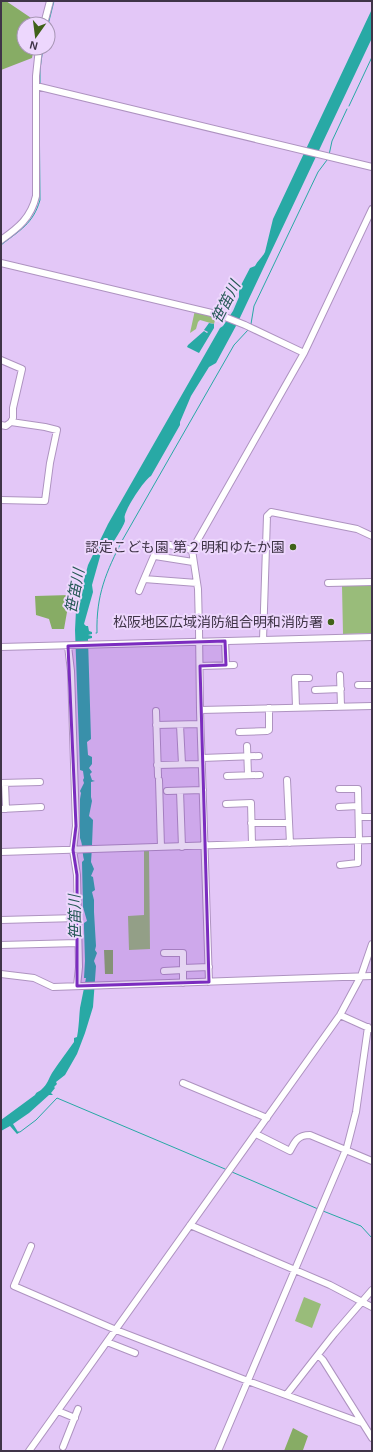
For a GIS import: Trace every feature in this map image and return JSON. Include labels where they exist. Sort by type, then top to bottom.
[{"type":"street","points":[[46,16],[50,1]]},
{"type":"street","points":[[1,240],[21,224],[31,211],[36,196],[39,172],[38,87],[36,66],[38,56]]},
{"type":"street","points":[[38,87],[372,167]]},
{"type":"street","points":[[209,982],[200,724],[200,666],[197,583],[192,550],[304,353],[372,209]]},
{"type":"street","points":[[1,263],[221,316],[245,325],[304,353]]},
{"type":"street","points":[[1,360],[22,369],[11,422],[6,426],[1,425]]},
{"type":"street","points":[[1,500],[45,501],[50,463],[57,430],[11,422]]},
{"type":"street","points":[[263,640],[267,516],[271,512],[357,529],[372,536]]},
{"type":"street","points":[[139,591],[159,544],[161,543],[192,550]]},
{"type":"street","points":[[155,556],[193,562]]},
{"type":"street","points":[[144,579],[197,583]]},
{"type":"street","points":[[328,583],[372,582]]},
{"type":"street","points":[[1,648],[94,644],[372,637]]},
{"type":"street","points":[[225,641],[226,665]]},
{"type":"street","points":[[68,646],[71,671],[76,826],[74,850],[77,875],[78,918],[79,967],[77,986]]},
{"type":"street","points":[[200,666],[234,665]]},
{"type":"street","points":[[340,675],[341,706]]},
{"type":"street","points":[[296,707],[295,678],[309,678]]},
{"type":"street","points":[[358,685],[372,685]]},
{"type":"street","points":[[315,690],[340,689]]},
{"type":"street","points":[[200,710],[372,706]]},
{"type":"street","points":[[239,732],[270,730],[269,708]]},
{"type":"street","points":[[156,711],[161,847]]},
{"type":"street","points":[[180,724],[182,764]]},
{"type":"street","points":[[156,726],[200,724]]},
{"type":"street","points":[[247,746],[248,775]]},
{"type":"street","points":[[157,765],[182,764],[259,756]]},
{"type":"street","points":[[227,776],[260,775]]},
{"type":"street","points":[[287,780],[290,843]]},
{"type":"street","points":[[40,782],[3,783],[3,809],[41,806]]},
{"type":"street","points":[[339,790],[358,789],[359,841],[358,863],[340,865]]},
{"type":"street","points":[[167,791],[203,790]]},
{"type":"street","points":[[180,791],[182,847]]},
{"type":"street","points":[[226,804],[251,803],[252,844]]},
{"type":"street","points":[[339,807],[358,806]]},
{"type":"street","points":[[362,817],[372,817]]},
{"type":"street","points":[[251,823],[289,823]]},
{"type":"street","points":[[1,852],[372,840]]},
{"type":"street","points":[[1,920],[78,918]]},
{"type":"street","points":[[1,945],[78,943]]},
{"type":"street","points":[[29,1451],[340,1015],[361,976],[372,944]]},
{"type":"street","points":[[164,953],[183,953],[183,983]]},
{"type":"street","points":[[164,970],[209,967]]},
{"type":"street","points":[[1,974],[34,978],[53,987],[372,976]]},
{"type":"street","points":[[218,1451],[345,1150],[356,1112],[370,1028],[340,1015]]},
{"type":"street","points":[[183,1083],[267,1118]]},
{"type":"street","points":[[256,1134],[290,1151],[300,1136],[310,1135],[372,1161]]},
{"type":"street","points":[[190,1225],[295,1269],[372,1307]]},
{"type":"street","points":[[31,1246],[14,1286],[116,1330],[362,1423]]},
{"type":"street","points":[[287,1394],[372,1290]]},
{"type":"street","points":[[107,1342],[135,1353]]},
{"type":"street","points":[[318,1355],[323,1360],[371,1435]]},
{"type":"street","points":[[63,1447],[78,1409]]},
{"type":"street","points":[[58,1411],[75,1418]]},
{"type":"highlighted area","points":[[225,641],[226,665],[200,666],[209,982],[77,986],[77,875],[73,850],[76,826],[68,646]]},
{"type":"shaded area","points":[[1,1],[6,1],[28,16],[16,16],[16,56],[32,56],[32,58],[1,70]]},
{"type":"shaded area","points":[[372,9],[372,38],[237,324],[216,363],[209,367],[191,396],[180,425],[151,476],[140,488],[129,506],[125,516],[125,521],[120,531],[109,549],[102,549],[92,585],[93,592],[84,624],[88,626],[89,631],[92,632],[92,634],[88,635],[92,636],[92,638],[88,639],[91,739],[87,742],[88,755],[92,757],[92,764],[89,768],[92,772],[90,774],[92,780],[95,781],[91,782],[92,801],[89,816],[93,820],[92,845],[96,846],[92,847],[91,862],[94,869],[91,876],[93,877],[95,890],[92,892],[94,900],[95,950],[97,953],[94,961],[96,966],[93,1007],[77,1054],[65,1075],[56,1082],[57,1084],[51,1093],[53,1095],[49,1095],[29,1113],[13,1124],[18,1132],[20,1132],[17,1134],[10,1126],[1,1131],[1,1120],[44,1087],[74,1042],[74,1038],[77,1037],[78,1033],[80,1008],[86,978],[84,978],[84,923],[87,921],[83,907],[82,862],[84,860],[80,838],[80,791],[84,783],[84,778],[83,771],[80,770],[75,630],[76,610],[88,565],[108,524],[220,328],[233,311],[239,297],[239,289],[250,268],[255,266],[265,252],[273,219]]},
{"type":"shaded area","points":[[195,310],[216,316],[214,324],[200,320],[196,329],[190,333]]},
{"type":"shaded area","points":[[209,323],[214,324],[214,328],[199,353],[187,347],[204,331],[207,333],[208,332],[204,330]]},
{"type":"shaded area","points":[[372,585],[372,633],[343,634],[342,586]]},
{"type":"shaded area","points":[[70,595],[64,629],[52,629],[49,619],[36,615],[35,596]]},
{"type":"shaded area","points":[[149,849],[150,949],[129,950],[128,916],[144,915],[144,850]]},
{"type":"shaded area","points":[[104,950],[113,950],[113,974],[105,974]]},
{"type":"shaded area","points":[[304,1297],[321,1304],[312,1328],[295,1321]]},
{"type":"shaded area","points":[[293,1428],[308,1436],[303,1450],[284,1451]]},
{"type":"waterway","points":[[50,16],[54,1]]},
{"type":"waterway","points":[[40,85],[42,56]]},
{"type":"waterway","points":[[349,106],[372,57]]},
{"type":"waterway","points":[[1,245],[30,221],[40,200],[39,90]]},
{"type":"waterway","points":[[329,155],[332,141],[347,109]]},
{"type":"waterway","points":[[251,324],[254,306],[318,172],[327,160]]},
{"type":"waterway","points":[[96,633],[98,607],[103,584],[123,539],[234,345],[248,330]]},
{"type":"waterway","points":[[20,1132],[36,1120],[57,1098],[225,1169]]},
{"type":"waterway","points":[[232,1172],[318,1209]]},
{"type":"waterway","points":[[323,1211],[361,1226],[372,1238]]},
{"type":"place","name":"認定こども園 第２明和ゆたか園","points":[[293,547]]},
{"type":"place","name":"松阪地区広域消防組合明和消防署","points":[[331,622]]},
{"type":"water label","name":"笹笛川","points":[[226,302]]},
{"type":"water label","name":"笹笛川","points":[[75,591]]},
{"type":"water label","name":"笹笛川","points":[[75,917]]}]
